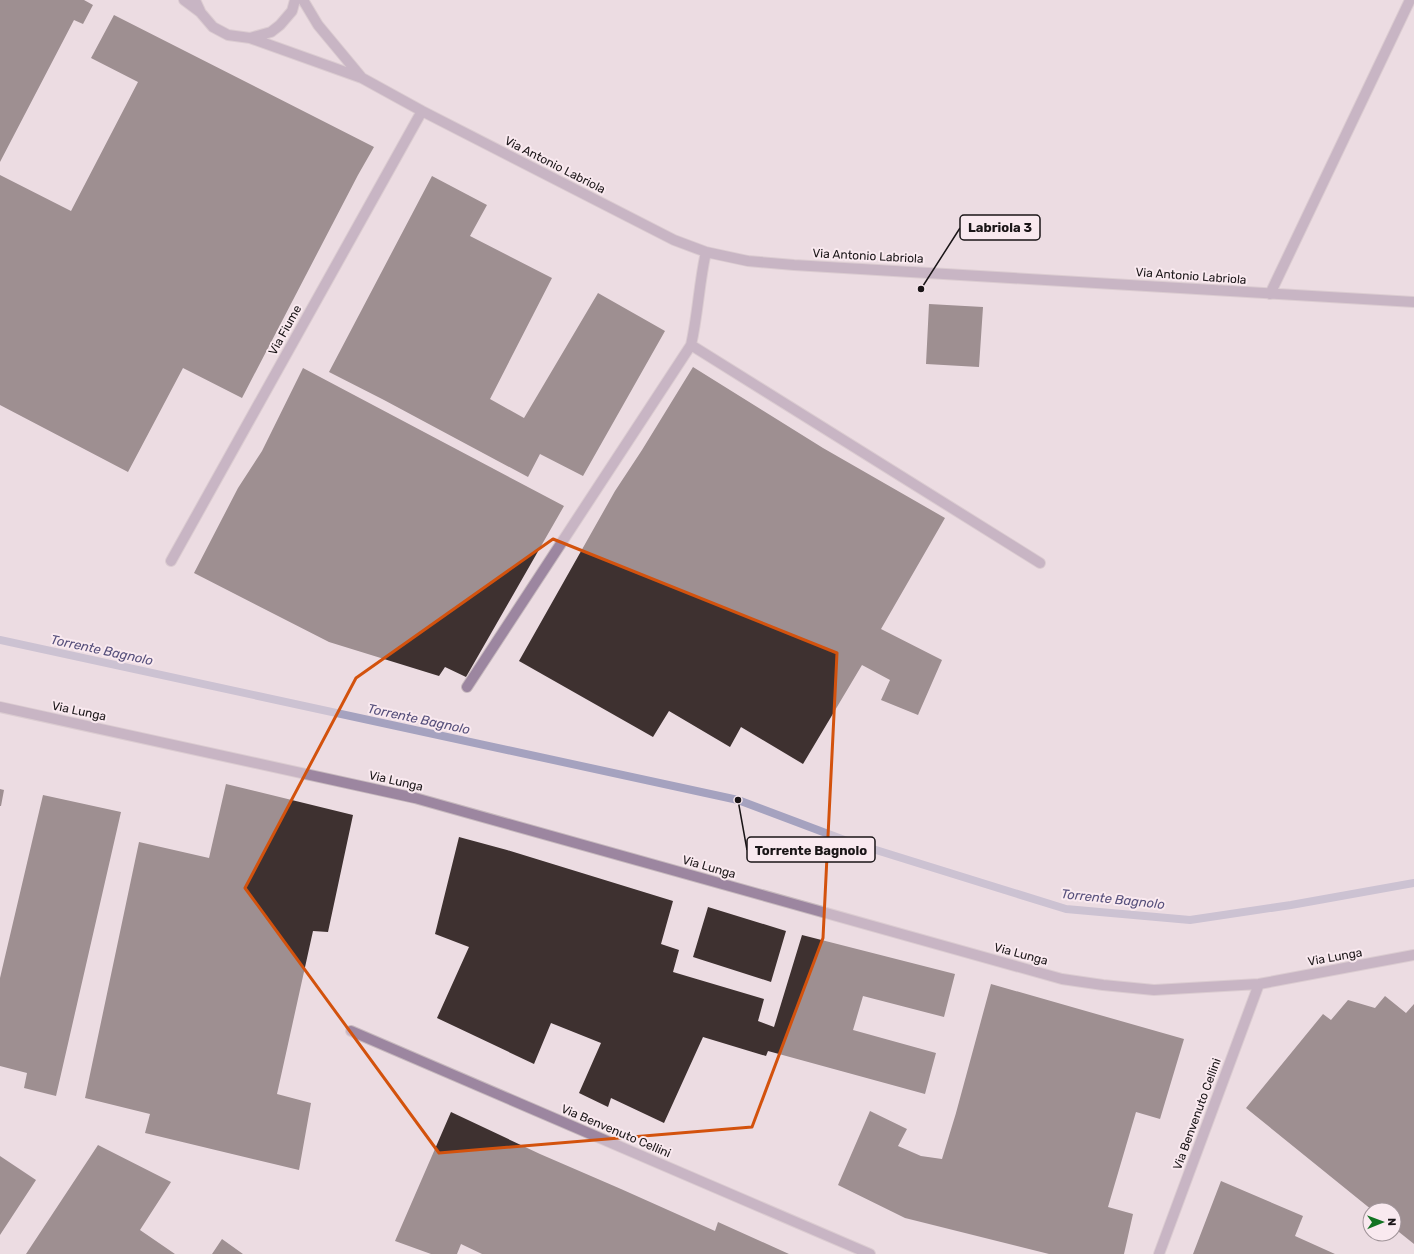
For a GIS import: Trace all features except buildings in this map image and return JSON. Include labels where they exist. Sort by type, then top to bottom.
[{"type":"street","points":[[184,0],[201,13],[213,27],[228,35],[250,38],[362,78]]},
{"type":"street","points":[[195,0],[201,13]]},
{"type":"street","points":[[250,38],[271,32],[280,25],[292,11],[295,0]]},
{"type":"street","points":[[303,0],[318,25],[362,78]]},
{"type":"street","points":[[1270,294],[1410,0]]},
{"type":"street","name":"Via Antonio Labriola","points":[[362,78],[422,112],[674,240],[706,252],[748,261],[1414,302]]},
{"type":"street","name":"Via Fiume","points":[[171,561],[422,112]]},
{"type":"street","points":[[467,687],[691,345],[706,252]]},
{"type":"street","points":[[691,345],[1040,563]]},
{"type":"street","name":"Via Lunga","points":[[0,707],[415,798],[1062,979],[1103,986],[1154,990],[1259,984],[1414,955]]},
{"type":"street","name":"Via Benvenuto Cellini","points":[[1159,1254],[1259,984]]},
{"type":"street","name":"Via Benvenuto Cellini","points":[[351,1031],[870,1254]]},
{"type":"highlighted area","points":[[553,539],[837,653],[823,938],[752,1127],[439,1153],[245,888],[356,678]]},
{"type":"waterway","name":"Torrente Bagnolo","points":[[0,640],[738,800],[847,841],[1066,909],[1190,920],[1291,905],[1414,883]]},
{"type":"place","name":"Labriola 3","points":[[921,289]]},
{"type":"place","name":"Torrente Bagnolo","points":[[738,800]]}]
